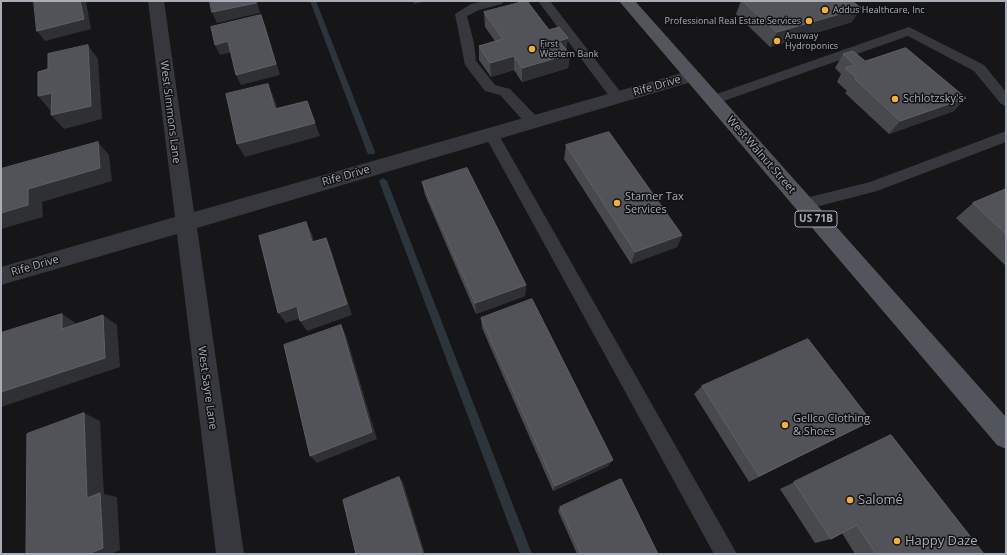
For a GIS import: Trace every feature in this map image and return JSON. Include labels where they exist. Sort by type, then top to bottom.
[{"type":"main road","name":"West Walnut Street","points":[[628,1],[1006,436]]},
{"type":"street","name":"West Simmons Lane","points":[[156,1],[185,223]]},
{"type":"street","name":"Rife Drive","points":[[1,276],[692,76]]},
{"type":"street","name":"West Sayre Lane","points":[[185,223],[230,554]]},
{"type":"lane","points":[[498,1],[475,7],[461,14],[468,43],[470,62],[490,88],[505,92],[533,122]]},
{"type":"lane","points":[[544,1],[617,98]]},
{"type":"lane","points":[[713,100],[909,31],[979,68],[1006,101]]},
{"type":"lane","points":[[491,134],[726,554]]},
{"type":"lane","points":[[804,204],[872,187],[1006,136]]},
{"type":"building","points":[[34,1],[80,1],[84,19],[37,31]]},
{"type":"building","points":[[210,1],[256,1],[256,3],[212,12]]},
{"type":"building","points":[[527,1],[549,30],[559,27],[568,38],[559,41],[570,54],[522,68],[514,56],[490,63],[479,46],[503,39],[484,12]]},
{"type":"building","points":[[743,1],[852,1],[861,8],[777,32]]},
{"type":"building","points":[[261,15],[276,64],[236,75],[228,41],[215,45],[211,27]]},
{"type":"building","points":[[88,45],[91,106],[51,115],[52,93],[38,96],[38,72],[48,69],[48,54]]},
{"type":"building","points":[[906,48],[966,98],[900,121],[845,68],[855,65],[843,54],[853,51],[865,61]]},
{"type":"building","points":[[268,84],[275,109],[307,101],[315,123],[237,144],[226,94]]},
{"type":"building","points":[[609,132],[682,235],[635,252],[566,145]]},
{"type":"building","points":[[98,142],[100,168],[28,189],[28,205],[1,213],[1,169]]},
{"type":"building","points":[[467,168],[526,285],[475,303],[422,182]]},
{"type":"building","points":[[1006,189],[1006,234],[973,203]]},
{"type":"building","points":[[306,222],[312,242],[326,238],[347,304],[300,321],[297,306],[278,313],[259,236]]},
{"type":"building","points":[[532,299],[613,460],[555,486],[481,318]]},
{"type":"building","points":[[62,314],[62,329],[103,315],[105,358],[1,392],[1,333]]},
{"type":"building","points":[[341,325],[372,432],[310,456],[284,345]]},
{"type":"building","points":[[808,339],[871,421],[759,476],[702,386]]},
{"type":"building","points":[[84,413],[87,498],[100,493],[103,548],[88,554],[26,554],[27,434]]},
{"type":"building","points":[[891,435],[984,554],[876,554],[857,525],[831,539],[794,482]]},
{"type":"building","points":[[399,477],[423,554],[356,554],[343,500]]},
{"type":"building","points":[[621,479],[658,554],[581,554],[560,507]]},
{"type":"waterway","points":[[313,1],[371,152]]},
{"type":"waterway","points":[[383,181],[526,554]]},
{"type":"place","name":"Addus Healthcare, Inc","points":[[825,10]]},
{"type":"place","name":"Professional Real Estate Services","points":[[809,21]]},
{"type":"place","name":"Anuway Hydroponics","points":[[777,41]]},
{"type":"place","name":"First Western Bank","points":[[532,49]]},
{"type":"place","name":"Schlotzsky's","points":[[895,99]]},
{"type":"place","name":"Starner Tax Services","points":[[617,203]]},
{"type":"place","name":"Gellco Clothing & Shoes","points":[[785,425]]},
{"type":"place","name":"Salomé","points":[[850,500]]},
{"type":"place","name":"Happy Daze","points":[[897,541]]}]
